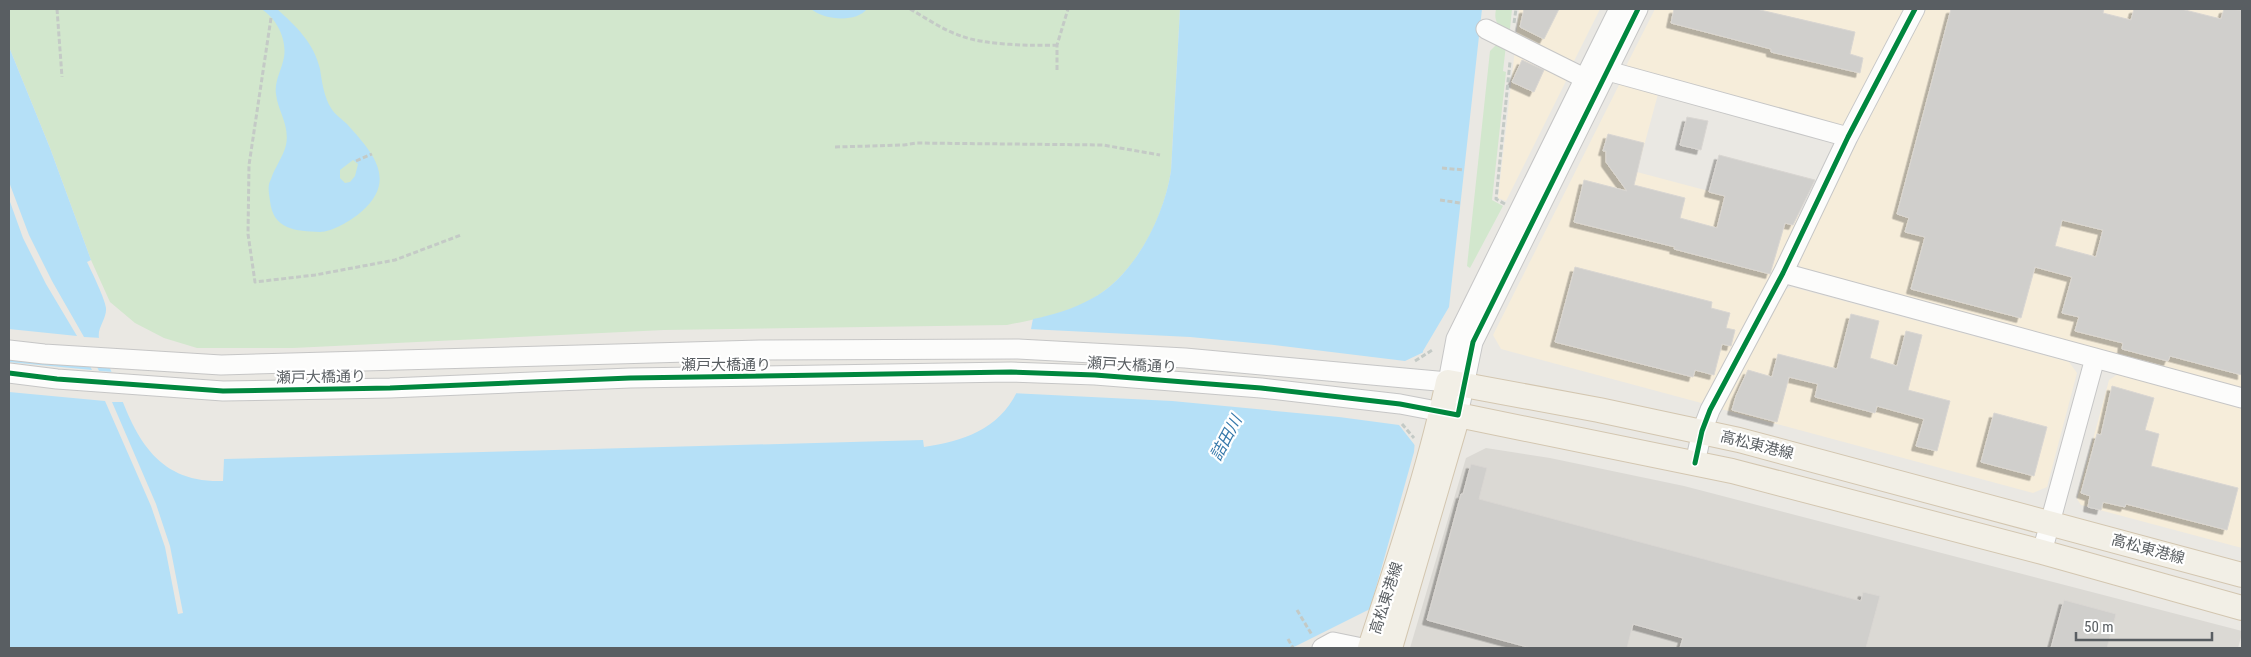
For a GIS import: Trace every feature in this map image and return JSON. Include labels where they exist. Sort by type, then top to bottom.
[{"type":"main road","name":"高松東港線","points":[[1390,648],[1448,383],[1516,393],[1702,431],[2242,575]]},
{"type":"main road","name":"高松東港線","points":[[1443,412],[1695,462],[2042,552],[2242,608]]},
{"type":"main road","name":"高松東港線","points":[[1370,648],[1443,412]]},
{"type":"street","points":[[1598,78],[1619,9]]},
{"type":"street","points":[[1448,383],[1473,342],[1598,78],[1638,9]]},
{"type":"street","points":[[1695,462],[1702,431],[1710,410],[1783,273],[1848,137],[1915,9]]},
{"type":"street","points":[[1486,29],[1512,43],[1598,78],[1848,137]]},
{"type":"street","points":[[1783,273],[2242,398]]},
{"type":"street","name":"瀬戸大橋通り","points":[[9,350],[221,365],[760,350],[1018,349],[1185,358],[1448,383]]},
{"type":"street","points":[[2042,552],[2095,358]]},
{"type":"street","name":"瀬戸大橋通り","points":[[9,373],[57,379],[223,390],[299,390],[630,378],[1011,372],[1094,375],[1252,387],[1382,402],[1443,412]]},
{"type":"street","points":[[1317,643],[1333,642],[1362,648]]},
{"type":"path","points":[[57,9],[62,77]]},
{"type":"path","points":[[910,9],[960,36],[973,40],[1057,45]]},
{"type":"path","points":[[1057,70],[1057,45],[1068,9]]},
{"type":"path","points":[[1508,206],[1496,199],[1516,9]]},
{"type":"path","points":[[272,18],[248,165],[248,234],[256,282],[315,275],[395,260],[461,235]]},
{"type":"path","points":[[835,147],[916,143],[1103,145],[1160,155]]},
{"type":"path","points":[[356,161],[372,154]]},
{"type":"path","points":[[1442,168],[1464,170]]},
{"type":"path","points":[[1440,200],[1460,203]]},
{"type":"path","points":[[1297,610],[1317,643]]},
{"type":"path","points":[[1288,639],[1293,648]]},
{"type":"shaded area","points":[[1519,9],[1600,9],[1573,63],[1516,38]]},
{"type":"shaded area","points":[[1655,9],[1908,9],[1849,124],[1841,127],[1624,70]]},
{"type":"shaded area","points":[[1926,9],[2242,9],[2242,390],[1801,269],[1797,259]]},
{"type":"shaded area","points":[[1515,49],[1569,75],[1506,201],[1498,198]]},
{"type":"shaded area","points":[[1620,83],[1658,94],[1637,172],[1803,216],[1705,404],[1501,349],[1493,335]]},
{"type":"shaded area","points":[[1792,287],[2069,362],[2077,373],[2047,487],[2033,493],[1721,409],[1781,291]]},
{"type":"shaded area","points":[[2118,374],[2242,407],[2242,548],[2081,505],[2077,499],[2109,380]]},
{"type":"shaded area","points":[[1486,448],[1550,458],[1684,486],[2242,631],[2242,634],[2238,648],[1410,648],[1466,458]]},
{"type":"green space","points":[[9,9],[1180,9],[1171,171],[1162,207],[1154,226],[1145,244],[1122,275],[1107,289],[1072,309],[1007,325],[664,330],[293,348],[197,348],[164,338],[135,323],[110,302],[91,260],[50,148],[9,47]]},
{"type":"green space","points":[[1496,9],[1512,9],[1510,29],[1506,30],[1498,24],[1495,16]]},
{"type":"green space","points":[[1497,44],[1506,45],[1503,71],[1506,72],[1492,200],[1503,206],[1470,268],[1467,266],[1490,51]]},
{"type":"water","points":[[261,9],[277,9],[309,43],[320,69],[327,99],[334,113],[347,124],[365,145],[378,167],[380,178],[378,189],[372,200],[361,212],[342,225],[330,230],[311,232],[287,227],[276,218],[272,211],[269,184],[285,149],[287,138],[277,101],[276,89],[285,50],[280,30],[267,13]],"holes":[[[353,160],[358,164],[355,176],[350,182],[345,183],[340,178],[340,170]]]},
{"type":"water","points":[[811,9],[867,9],[848,18],[832,18]]},
{"type":"water","name":"詰田川","points":[[1180,9],[1482,9],[1449,307],[1423,351],[1414,452],[1370,609],[1292,648],[9,648],[9,47],[50,148],[91,260],[87,262],[106,308],[99,330],[99,338],[131,421],[151,453],[165,465],[181,474],[200,480],[223,481],[224,459],[923,440],[924,447],[952,441],[978,432],[1000,416],[1017,392],[1033,319],[1077,306],[1106,289],[1121,276],[1133,261],[1145,244],[1154,226],[1162,207],[1171,171]]},
{"type":"pier","points":[[9,182],[29,235],[52,281],[84,337],[102,338],[113,368],[97,367],[99,371],[114,372],[125,402],[112,402],[156,504],[170,546],[183,613],[178,614],[165,547],[151,506],[105,401],[9,392],[9,362],[92,370],[90,366],[9,358],[9,329],[77,336],[46,284],[23,238],[9,199]]},
{"type":"pier","points":[[1028,329],[1190,337],[1405,361],[1426,351],[1417,448],[1399,425],[1339,417],[1172,401],[1013,393]]},
{"type":"building","points":[[1524,9],[1559,9],[1544,39],[1520,27]]},
{"type":"building","points":[[1674,9],[1756,9],[1855,32],[1850,54],[1863,58],[1860,73],[1771,52],[1771,49],[1671,23]]},
{"type":"building","points":[[1951,9],[2104,9],[2103,13],[2131,20],[2134,9],[2181,9],[2221,19],[2224,9],[2242,10],[2242,375],[2170,356],[2168,361],[2122,349],[2123,343],[2075,331],[2079,317],[2062,313],[2072,277],[2035,267],[2021,318],[1911,289],[1925,237],[1905,232],[1909,218],[1897,214]],"holes":[[[2062,220],[2103,230],[2096,257],[2055,246]]]},
{"type":"building","points":[[1522,60],[1544,70],[1534,92],[1512,82]]},
{"type":"building","points":[[1687,117],[1708,121],[1701,150],[1680,145]]},
{"type":"building","points":[[1608,134],[1644,143],[1634,185],[1685,198],[1680,218],[1717,228],[1725,196],[1709,192],[1719,155],[1815,180],[1793,225],[1785,223],[1770,274],[1674,249],[1675,247],[1574,222],[1584,180],[1627,191],[1606,162],[1606,151],[1603,151]]},
{"type":"building","points":[[1575,267],[1712,302],[1711,308],[1730,313],[1726,328],[1735,330],[1731,346],[1722,344],[1714,375],[1695,370],[1693,377],[1555,342]]},
{"type":"building","points":[[1851,314],[1879,321],[1870,358],[1897,366],[1906,331],[1922,335],[1908,390],[1950,401],[1937,451],[1916,446],[1924,419],[1877,406],[1875,413],[1815,397],[1818,384],[1789,377],[1777,422],[1732,410],[1748,370],[1772,377],[1778,354],[1837,369]]},
{"type":"building","points":[[2112,386],[2154,398],[2145,430],[2159,434],[2151,466],[2238,488],[2227,530],[2126,504],[2125,507],[2103,502],[2101,510],[2088,507],[2090,496],[2081,493],[2097,434],[2101,435]]},
{"type":"building","points":[[1994,413],[2047,427],[2034,476],[1981,462]]},
{"type":"building","points":[[1471,464],[1487,468],[1479,499],[1861,601],[1863,592],[1880,596],[1866,648],[1680,648],[1683,638],[1633,624],[1627,648],[1531,648],[1427,620]]},
{"type":"building","points":[[2064,600],[2116,614],[2107,648],[2051,648]]},
{"type":"cycle path","points":[[9,373],[57,379],[223,391],[390,388],[630,378],[1011,372],[1095,375],[1261,388],[1400,404],[1458,415],[1473,342],[1638,9]]},
{"type":"cycle path","points":[[1695,463],[1702,431],[1710,410],[1783,273],[1848,137],[1915,9]]}]
